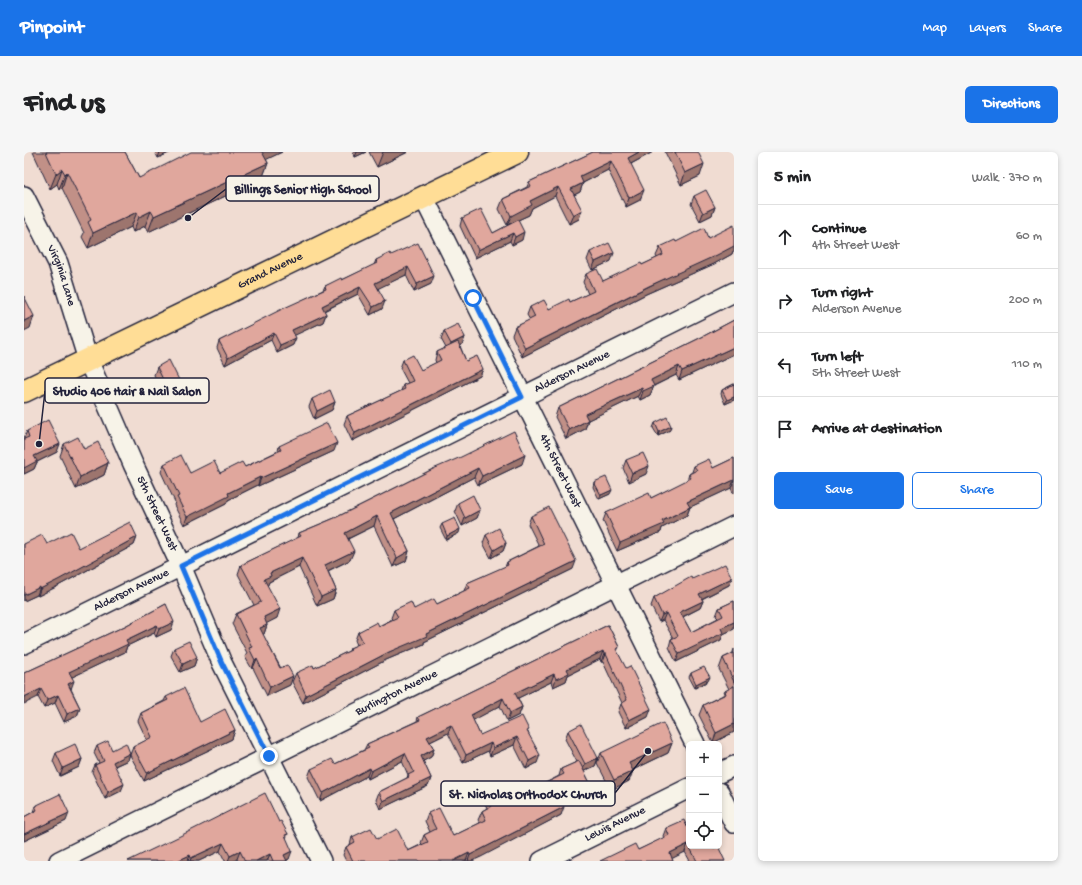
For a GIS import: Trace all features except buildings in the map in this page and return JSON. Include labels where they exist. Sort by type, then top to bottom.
[{"type":"main road","name":"Grand Avenue","points":[[24,391],[517,152]]},
{"type":"street","name":"Virginia Lane","points":[[24,196],[58,263],[88,360]]},
{"type":"street","name":"4th Street West","points":[[424,198],[694,741]]},
{"type":"street","name":"Alderson Avenue","points":[[24,644],[734,292]]},
{"type":"street","name":"5th Street West","points":[[88,360],[133,464],[181,566],[222,663],[321,861]]},
{"type":"street","name":"Burlington Avenue","points":[[59,861],[734,526]]},
{"type":"street","points":[[722,772],[734,766]]},
{"type":"street","name":"Lewis Avenue","points":[[542,861],[686,789]]},
{"type":"street","points":[[722,798],[734,822]]},
{"type":"place","name":"Billings Senior High School","points":[[188,218]]},
{"type":"place","name":"Studio 406 Hair & Nail Salon","points":[[39,444]]},
{"type":"place","name":"St. Nicholas Orthodox Church","points":[[648,751]]},
{"type":"route","points":[[269,756],[222,663],[181,566],[522,397],[473,298]]}]
